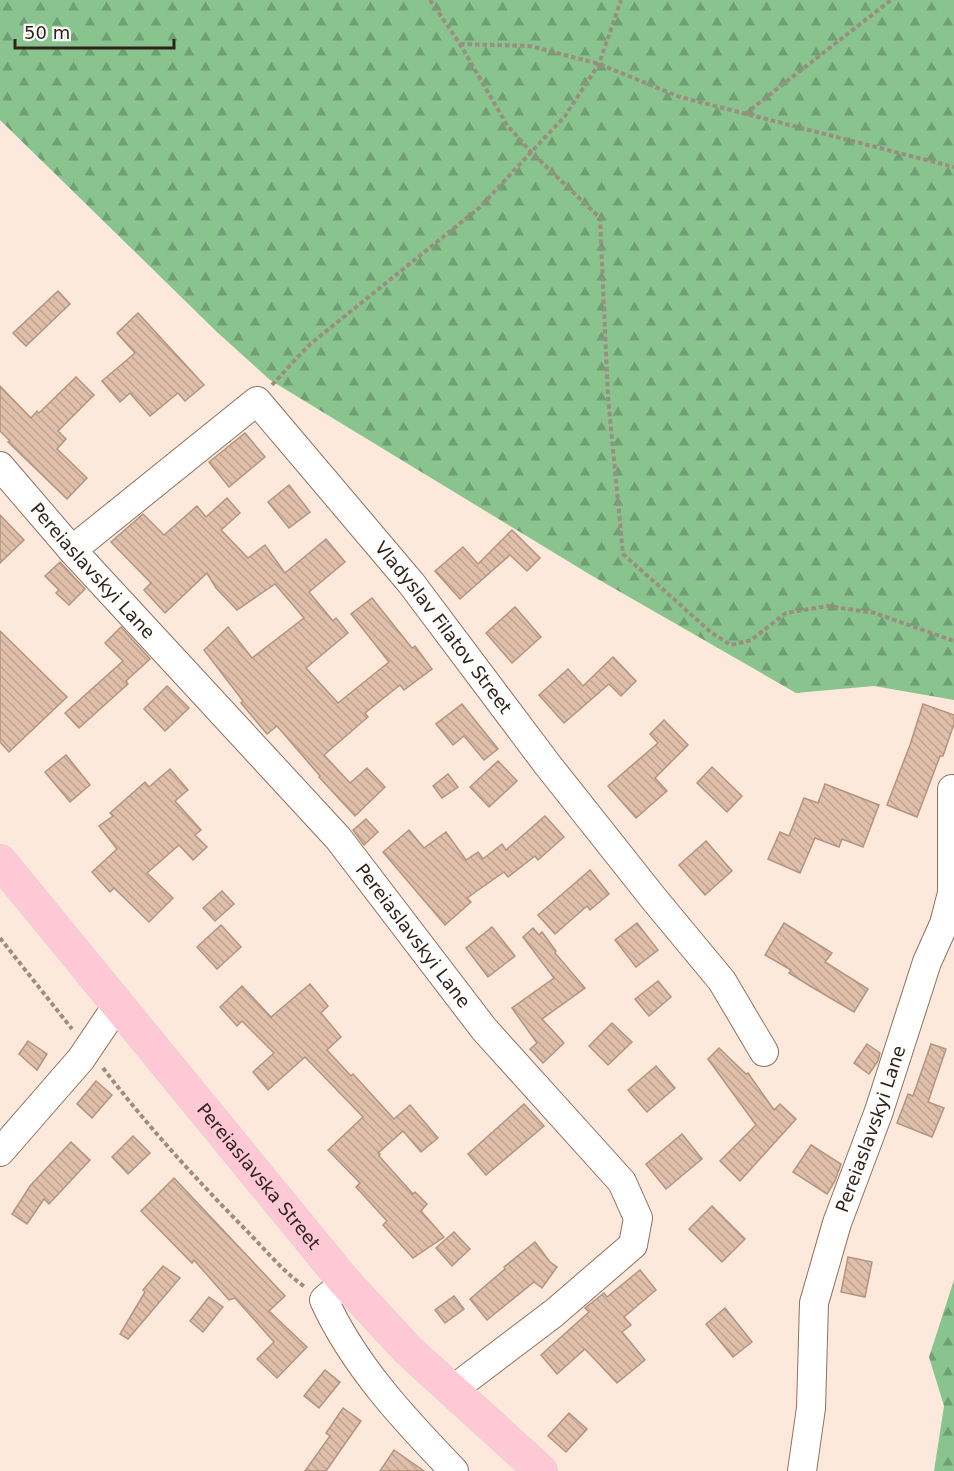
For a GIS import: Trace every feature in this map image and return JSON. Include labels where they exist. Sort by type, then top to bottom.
[{"type":"main road","name":"Pereiaslavska Street","points":[[0,861],[117,1004],[335,1291],[408,1350],[541,1471]]},
{"type":"street","points":[[72,550],[257,401]]},
{"type":"street","name":"Vladyslav Filatov Street","points":[[257,401],[411,583],[547,764],[654,899],[723,981],[764,1052]]},
{"type":"street","name":"Pereiaslavskyi Lane","points":[[0,466],[72,550],[338,838],[484,1029],[622,1182],[638,1218],[633,1245],[554,1313],[451,1391]]},
{"type":"street","name":"Pereiaslavskyi Lane","points":[[802,1471],[811,1408],[814,1304],[837,1223],[879,1112],[927,962],[944,924],[952,892],[952,789]]},
{"type":"street","points":[[0,1152],[88,1049],[117,1004]]},
{"type":"street","points":[[335,1291],[347,1343],[403,1417],[454,1471]]},
{"type":"path","points":[[430,0],[460,44],[507,124],[531,152],[600,218],[608,397],[623,554],[712,633],[731,645],[751,640],[786,613],[828,606],[875,613],[954,641]]},
{"type":"path","points":[[257,401],[309,345],[479,208],[565,116],[599,64],[621,0]]},
{"type":"path","points":[[744,114],[891,0]]},
{"type":"path","points":[[460,44],[530,46],[599,64],[680,97],[954,167]]},
{"type":"path","points":[[0,938],[140,1116],[205,1188],[291,1277],[335,1291]]},
{"type":"green space","points":[[0,0],[954,0],[954,700],[874,686],[796,693],[589,574],[270,380],[218,333],[0,120]]},
{"type":"green space","points":[[954,1280],[954,1471],[934,1471],[944,1406],[929,1357]]},
{"type":"building","points":[[58,291],[70,304],[26,346],[13,333]]},
{"type":"building","points":[[138,313],[204,385],[185,401],[178,393],[150,416],[130,393],[120,402],[102,381],[135,353],[117,333]]},
{"type":"building","points":[[76,377],[94,395],[58,431],[66,439],[57,449],[87,478],[67,499],[8,442],[10,441],[0,431],[0,386],[31,418]]},
{"type":"building","points":[[245,433],[265,457],[229,487],[209,462]]},
{"type":"building","points":[[289,485],[310,512],[289,528],[268,502]]},
{"type":"building","points":[[227,498],[240,513],[221,530],[248,558],[265,545],[285,573],[326,539],[345,562],[309,592],[333,621],[336,618],[348,633],[306,668],[338,703],[389,662],[351,614],[372,598],[412,648],[415,646],[432,669],[404,690],[400,685],[365,713],[368,717],[324,755],[350,783],[367,768],[385,787],[355,816],[277,726],[267,734],[241,703],[243,701],[204,650],[228,627],[252,658],[304,618],[275,584],[237,610],[216,588],[207,573],[165,613],[144,590],[151,583],[111,542],[143,514],[164,535],[197,506],[206,517]]},
{"type":"building","points":[[0,515],[24,540],[0,563]]},
{"type":"building","points":[[512,530],[540,558],[527,571],[510,555],[460,599],[435,571],[463,547],[478,564]]},
{"type":"building","points":[[60,562],[85,589],[69,605],[56,593],[59,590],[45,576]]},
{"type":"building","points":[[515,607],[541,637],[512,663],[486,633]]},
{"type":"building","points":[[121,627],[150,659],[126,681],[128,684],[79,728],[65,713],[123,661],[105,643]]},
{"type":"building","points":[[0,631],[67,697],[9,752],[0,742]]},
{"type":"building","points":[[613,657],[636,681],[621,696],[609,684],[564,723],[539,695],[568,669],[583,686]]},
{"type":"building","points":[[167,686],[189,708],[165,731],[144,709]]},
{"type":"building","points":[[462,704],[498,749],[484,760],[464,736],[453,745],[436,724]]},
{"type":"building","points":[[923,704],[954,715],[954,724],[917,817],[887,805]]},
{"type":"building","points":[[664,720],[688,745],[655,778],[667,791],[636,818],[608,786],[658,743],[650,734]]},
{"type":"building","points":[[66,755],[90,785],[70,802],[45,772]]},
{"type":"building","points":[[498,761],[517,781],[489,807],[470,787]]},
{"type":"building","points":[[712,767],[742,796],[727,812],[697,783]]},
{"type":"building","points":[[170,769],[188,790],[175,801],[201,830],[195,835],[207,847],[193,860],[179,845],[147,873],[173,898],[149,922],[114,888],[110,892],[92,872],[117,849],[99,826],[113,816],[110,813],[145,782],[149,787]]},
{"type":"building","points":[[448,774],[458,787],[442,798],[433,786]]},
{"type":"building","points":[[825,784],[879,805],[863,847],[842,839],[839,847],[815,838],[800,873],[768,859],[780,832],[789,836],[804,798],[818,803]]},
{"type":"building","points":[[545,816],[564,837],[538,860],[535,856],[508,877],[504,872],[467,898],[471,902],[445,925],[383,852],[409,830],[424,848],[446,832],[466,860],[478,852],[483,859],[502,844],[506,850]]},
{"type":"building","points":[[366,819],[378,832],[364,845],[353,830]]},
{"type":"building","points":[[706,841],[732,871],[705,895],[679,865]]},
{"type":"building","points":[[590,870],[609,894],[590,910],[587,906],[555,934],[538,915]]},
{"type":"building","points":[[222,891],[234,904],[215,921],[203,908]]},
{"type":"building","points":[[637,923],[658,950],[636,967],[615,940]]},
{"type":"building","points":[[784,923],[832,953],[825,962],[868,989],[854,1012],[789,973],[791,970],[765,955]]},
{"type":"building","points":[[221,925],[241,947],[217,969],[197,947]]},
{"type":"building","points":[[492,927],[515,956],[488,977],[466,948]]},
{"type":"building","points":[[533,928],[539,935],[542,932],[556,951],[555,953],[585,988],[542,1019],[564,1043],[543,1063],[530,1049],[537,1043],[512,1008],[554,978],[523,937]]},
{"type":"building","points":[[658,981],[671,997],[649,1016],[635,999]]},
{"type":"building","points":[[310,984],[328,1006],[321,1013],[341,1037],[327,1050],[351,1076],[353,1074],[394,1119],[410,1105],[438,1138],[421,1152],[403,1131],[378,1153],[413,1194],[415,1192],[427,1204],[421,1211],[444,1237],[413,1258],[383,1225],[387,1221],[356,1187],[360,1183],[328,1150],[363,1117],[305,1057],[268,1090],[253,1072],[274,1053],[242,1021],[237,1026],[220,1007],[242,986],[271,1017]]},
{"type":"building","points":[[612,1023],[632,1042],[608,1065],[589,1046]]},
{"type":"building","points":[[28,1041],[47,1054],[37,1070],[19,1054]]},
{"type":"building","points":[[867,1044],[880,1053],[878,1061],[869,1074],[854,1063]]},
{"type":"building","points":[[931,1044],[946,1049],[928,1102],[944,1108],[932,1137],[897,1123],[908,1094],[913,1096]]},
{"type":"building","points":[[719,1048],[746,1074],[748,1073],[774,1110],[780,1104],[796,1119],[740,1181],[720,1161],[756,1125],[708,1059]]},
{"type":"building","points":[[656,1066],[675,1088],[647,1112],[628,1090]]},
{"type":"building","points":[[96,1081],[112,1095],[92,1118],[77,1104]]},
{"type":"building","points":[[524,1104],[544,1126],[486,1175],[468,1154]]},
{"type":"building","points":[[682,1134],[702,1159],[666,1189],[646,1164]]},
{"type":"building","points":[[133,1136],[150,1153],[128,1174],[112,1157]]},
{"type":"building","points":[[71,1142],[90,1160],[49,1204],[44,1199],[27,1224],[12,1214],[30,1186]]},
{"type":"building","points":[[811,1145],[841,1164],[827,1194],[793,1172]]},
{"type":"building","points":[[174,1178],[285,1296],[269,1311],[307,1347],[277,1378],[257,1359],[274,1342],[235,1298],[229,1300],[194,1260],[192,1263],[141,1211]]},
{"type":"building","points":[[712,1206],[745,1239],[722,1262],[689,1229]]},
{"type":"building","points":[[454,1232],[470,1249],[452,1266],[436,1248]]},
{"type":"building","points":[[535,1242],[550,1262],[557,1267],[542,1288],[534,1282],[487,1320],[470,1299]]},
{"type":"building","points":[[848,1257],[872,1262],[865,1297],[841,1292]]},
{"type":"building","points":[[163,1266],[180,1278],[128,1339],[120,1334],[145,1292],[143,1290]]},
{"type":"building","points":[[640,1270],[656,1290],[624,1317],[631,1325],[622,1332],[645,1360],[617,1383],[585,1349],[557,1374],[541,1355],[589,1312],[585,1308],[604,1293],[607,1297]]},
{"type":"building","points":[[454,1296],[464,1309],[445,1323],[435,1310]]},
{"type":"building","points":[[209,1297],[223,1307],[203,1332],[190,1321]]},
{"type":"building","points":[[725,1308],[752,1342],[733,1357],[706,1324]]},
{"type":"building","points":[[325,1370],[340,1382],[319,1408],[304,1396]]},
{"type":"building","points":[[343,1408],[361,1421],[326,1471],[305,1471],[330,1436],[326,1433]]},
{"type":"building","points":[[569,1413],[587,1429],[566,1452],[548,1436]]},
{"type":"building","points":[[394,1450],[424,1471],[380,1471]]}]
